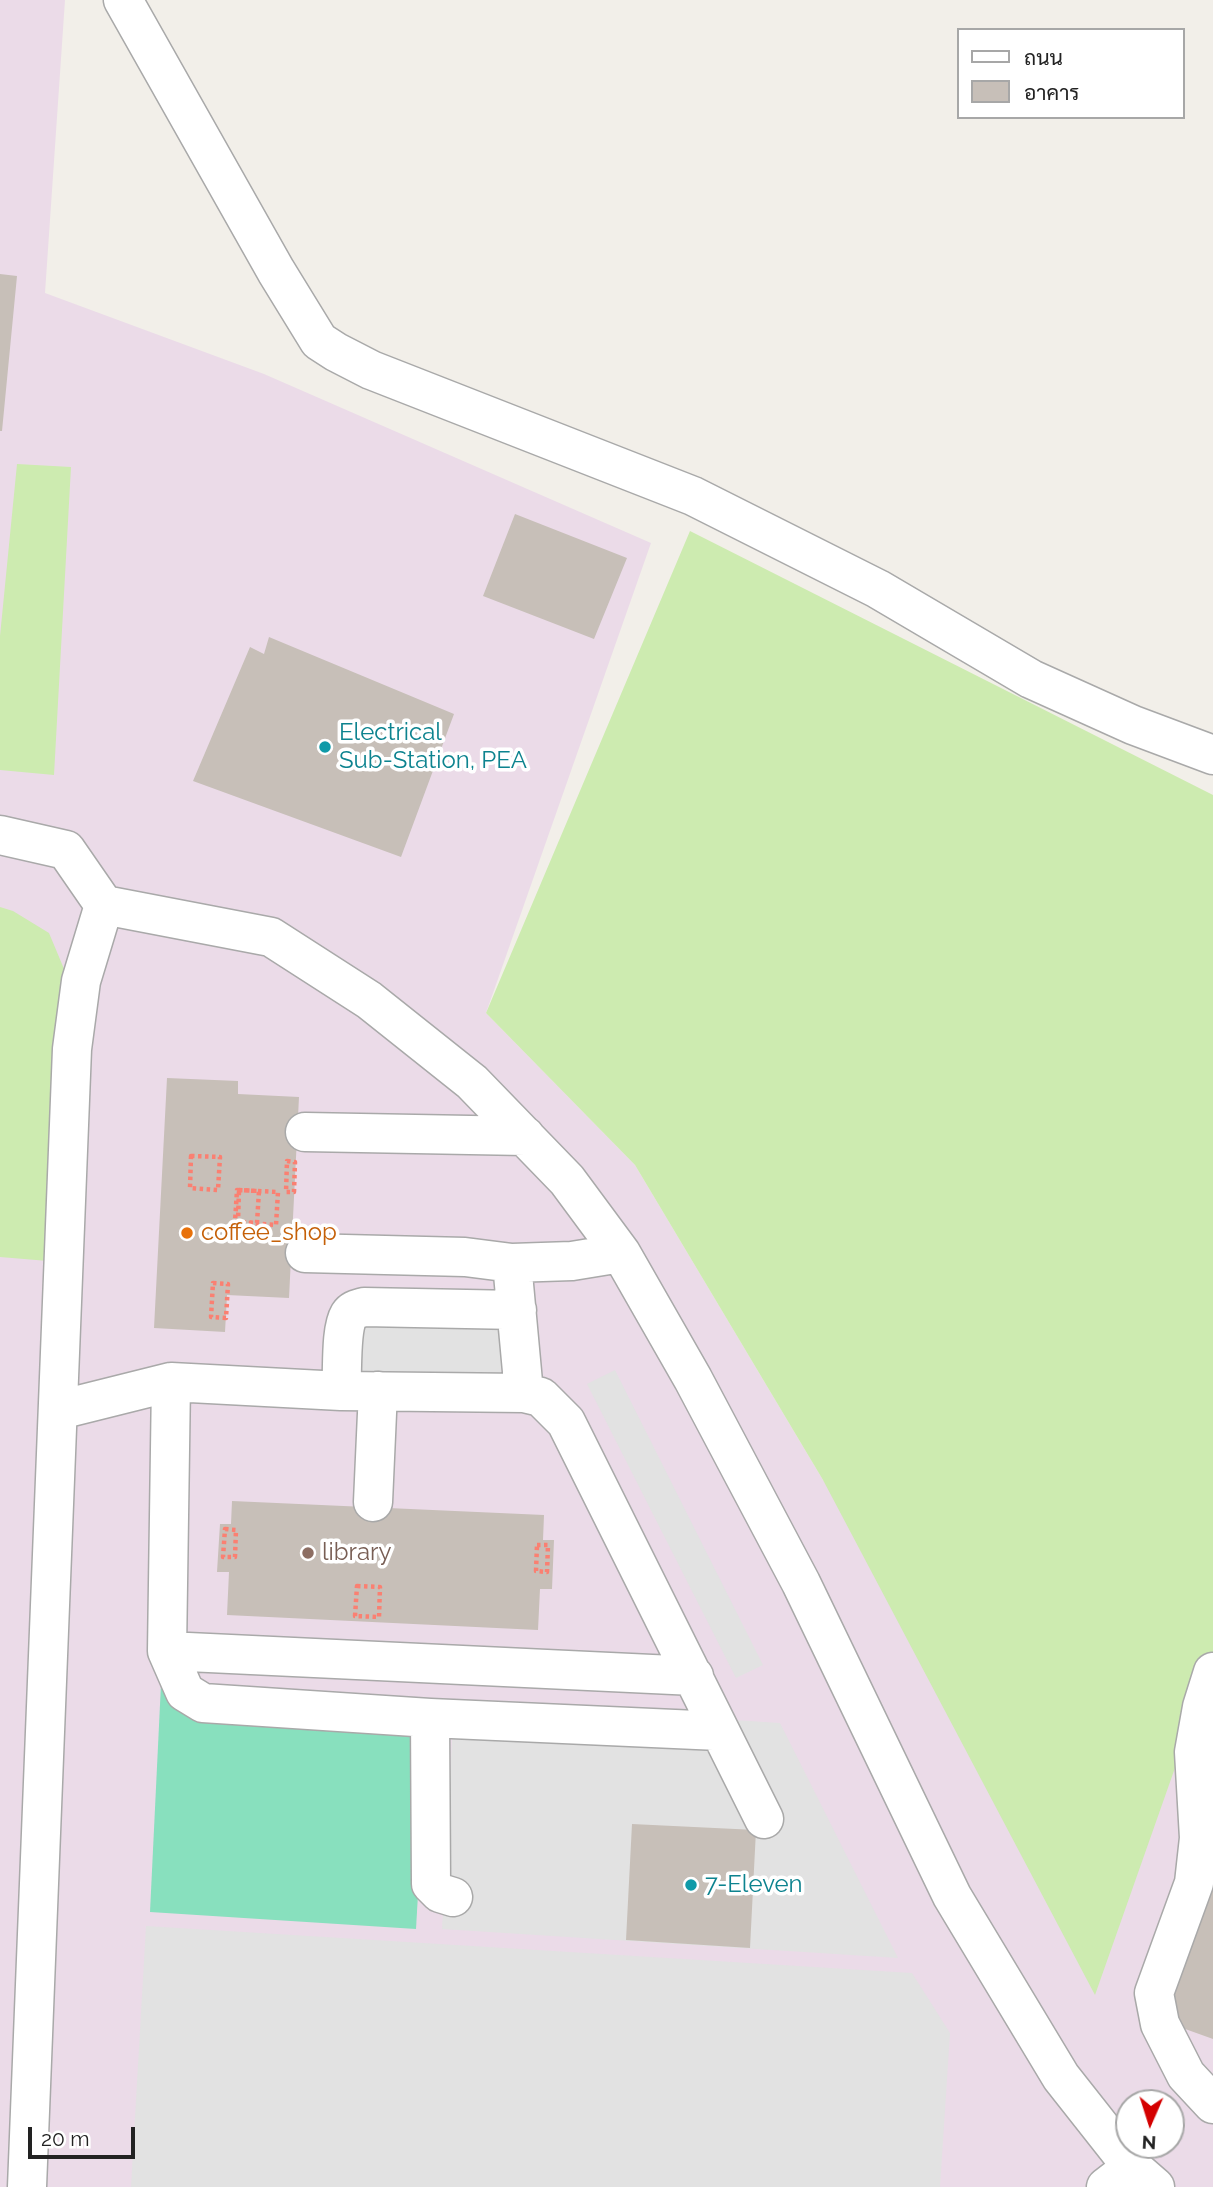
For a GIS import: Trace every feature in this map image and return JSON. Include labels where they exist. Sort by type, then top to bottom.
[{"type":"street","points":[[123,0],[276,271],[319,341],[370,370],[693,496],[878,589],[1031,678],[1133,725],[1213,755]]},
{"type":"street","points":[[0,835],[66,850],[104,905],[271,937],[369,1000],[472,1083],[567,1180],[621,1253],[693,1379],[801,1583],[952,1896],[1061,2077],[1131,2180]]},
{"type":"street","points":[[27,2187],[72,1049],[81,981],[104,905]]},
{"type":"street","points":[[296,1147],[395,1135],[524,1136]]},
{"type":"street","points":[[304,1254],[465,1257],[520,1263],[572,1261],[621,1253]]},
{"type":"street","points":[[520,1263],[517,1310],[524,1393]]},
{"type":"street","points":[[373,1502],[360,1391],[345,1329],[348,1316],[354,1310],[364,1307],[517,1310]]},
{"type":"street","points":[[59,1410],[172,1382],[360,1391],[524,1393],[541,1397],[566,1422],[764,1819]]},
{"type":"street","points":[[172,1382],[167,1651],[185,1692],[203,1703],[430,1718],[719,1731]]},
{"type":"street","points":[[167,1651],[694,1676]]},
{"type":"street","points":[[1213,1672],[1202,1707],[1194,1752],[1199,1838],[1194,1884],[1154,1993],[1160,2024],[1186,2075],[1213,2104]]},
{"type":"street","points":[[430,1718],[431,1884],[440,1893],[453,1898]]},
{"type":"path","points":[[296,1147],[294,1192],[286,1192],[296,1147]]},
{"type":"path","points":[[191,1156],[220,1157],[218,1190],[190,1188],[191,1156]]},
{"type":"path","points":[[237,1190],[278,1192],[276,1225],[236,1222],[237,1190]]},
{"type":"path","points":[[239,1190],[258,1191],[257,1223],[238,1222],[239,1190]]},
{"type":"path","points":[[213,1283],[228,1284],[226,1318],[211,1317],[213,1283]]},
{"type":"path","points":[[225,1529],[236,1530],[235,1557],[223,1557],[225,1529]]},
{"type":"path","points":[[537,1545],[548,1545],[547,1572],[536,1571],[537,1545]]},
{"type":"path","points":[[357,1586],[380,1587],[379,1617],[355,1616],[357,1586]]},
{"type":"shaded area","points":[[0,0],[65,0],[45,293],[264,374],[651,543],[486,1013],[635,1165],[823,1480],[1213,1629],[1213,2187],[0,2187]]},
{"type":"shaded area","points":[[356,1319],[502,1323],[501,1377],[355,1373]]},
{"type":"shaded area","points":[[615,1370],[763,1665],[736,1678],[587,1384]]},
{"type":"shaded area","points":[[454,1702],[780,1723],[898,1958],[442,1929]]},
{"type":"shaded area","points":[[146,1926],[912,1973],[950,2033],[940,2187],[131,2187]]},
{"type":"green space","points":[[17,464],[71,467],[54,775],[0,770],[0,636]]},
{"type":"green space","points":[[690,531],[1213,795],[1213,1660],[1095,1995],[823,1480],[635,1165],[486,1013]]},
{"type":"green space","points":[[0,907],[13,911],[49,933],[67,976],[48,1261],[0,1257]]},
{"type":"green space","points":[[161,1684],[429,1701],[416,1929],[150,1912]]},
{"type":"building","points":[[0,274],[17,276],[2,431],[0,431]]},
{"type":"building","points":[[515,514],[627,558],[594,639],[483,596]]},
{"type":"building","name":"Electrical Sub-Station, PEA","points":[[269,637],[454,714],[401,857],[193,781],[250,647],[264,654]]},
{"type":"building","points":[[167,1078],[238,1081],[238,1094],[299,1097],[289,1298],[227,1295],[225,1332],[154,1328]]},
{"type":"building","points":[[232,1501],[544,1515],[543,1540],[554,1540],[552,1589],[540,1589],[538,1630],[227,1615],[229,1572],[217,1572],[220,1524],[231,1524]]},
{"type":"building","name":"7-Eleven","points":[[632,1824],[756,1830],[750,1948],[626,1940]]},
{"type":"building","points":[[1213,1867],[1213,2039],[1163,2021]]},
{"type":"place","name":"Electrical Sub-Station, PEA","points":[[325,747]]},
{"type":"place","name":"coffee_shop","points":[[187,1233]]},
{"type":"place","name":"library","points":[[308,1553]]},
{"type":"place","name":"7-Eleven","points":[[691,1885]]}]
